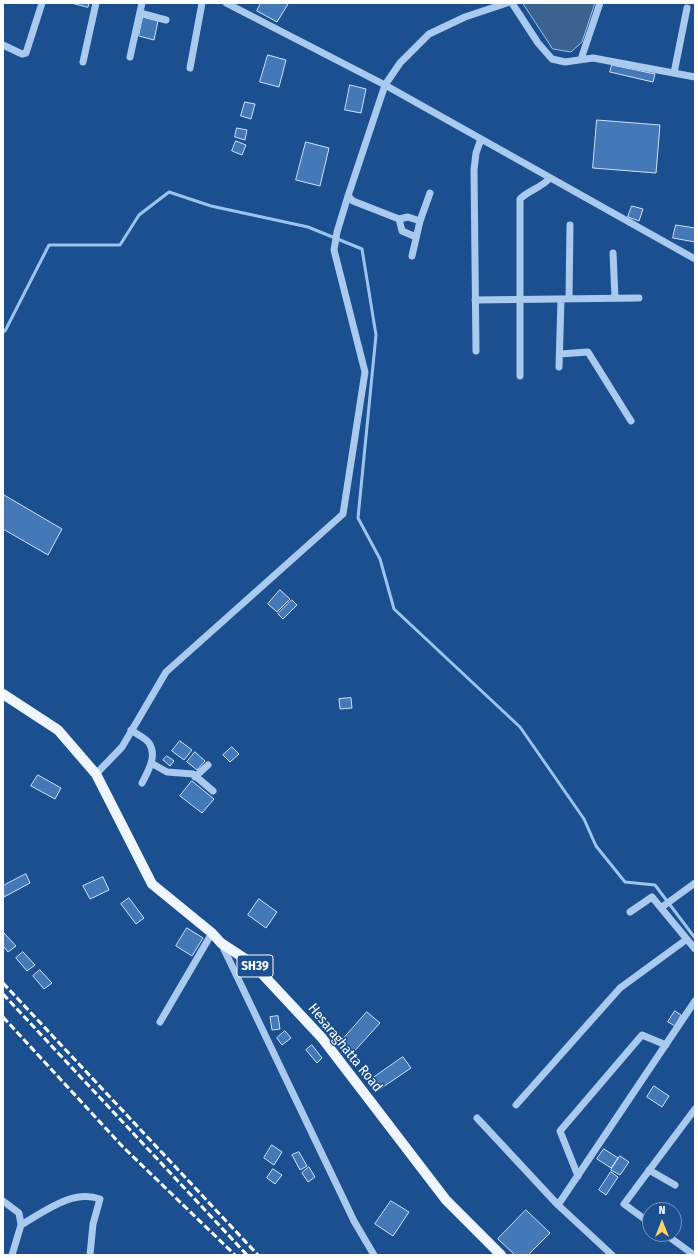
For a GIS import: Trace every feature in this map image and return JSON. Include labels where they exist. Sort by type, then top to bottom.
[{"type":"main road","name":"Hesaraghatta Road","points":[[3,694],[58,730],[96,774],[152,884],[212,933],[221,944],[253,964],[322,1038],[446,1200],[501,1255]]},
{"type":"street","points":[[3,45],[22,54],[26,53],[42,3]]},
{"type":"street","points":[[83,62],[96,3]]},
{"type":"street","points":[[130,57],[142,3]]},
{"type":"street","points":[[190,68],[202,3]]},
{"type":"street","points":[[226,3],[385,85],[695,259]]},
{"type":"street","points":[[96,774],[122,748],[166,672],[343,514],[365,372],[334,250],[337,232],[348,196],[385,85],[400,63],[429,34],[465,17],[507,3]]},
{"type":"street","points":[[512,3],[538,43],[552,59],[565,62],[593,58],[695,77]]},
{"type":"street","points":[[581,59],[600,3]]},
{"type":"street","points":[[674,73],[687,8]]},
{"type":"street","points":[[140,13],[166,20]]},
{"type":"street","points":[[476,351],[474,170],[476,153],[481,139]]},
{"type":"street","points":[[520,376],[520,198],[526,193],[542,186],[550,178]]},
{"type":"street","points":[[412,256],[420,221],[430,193]]},
{"type":"street","points":[[348,196],[354,201],[399,220],[408,217],[420,221]]},
{"type":"street","points":[[399,220],[402,231],[416,237]]},
{"type":"street","points":[[569,299],[570,226]]},
{"type":"street","points":[[613,253],[615,298]]},
{"type":"street","points":[[475,300],[639,298]]},
{"type":"street","points":[[560,367],[561,300]]},
{"type":"street","points":[[560,354],[588,352],[631,421]]},
{"type":"street","points":[[132,730],[150,744],[152,753],[151,763],[142,783]]},
{"type":"street","points":[[151,763],[167,772],[193,774],[213,791]]},
{"type":"street","points":[[195,777],[208,765]]},
{"type":"street","points":[[662,907],[695,883]]},
{"type":"street","points":[[630,912],[652,897],[662,907],[695,949]]},
{"type":"street","points":[[160,1022],[212,933]]},
{"type":"street","points":[[516,1105],[620,988],[687,939]]},
{"type":"street","points":[[221,944],[354,1221],[374,1255]]},
{"type":"street","points":[[558,1206],[695,1001]]},
{"type":"street","points":[[578,1176],[560,1131],[642,1035],[666,1045]]},
{"type":"street","points":[[642,1217],[624,1204],[695,1109]]},
{"type":"street","points":[[477,1118],[558,1206],[612,1255]]},
{"type":"street","points":[[649,1170],[675,1185]]},
{"type":"street","points":[[21,1225],[68,1199],[95,1197],[100,1199],[93,1224],[90,1255]]},
{"type":"street","points":[[3,1201],[19,1213],[21,1225],[12,1255]]},
{"type":"street","points":[[677,1242],[694,1255]]},
{"type":"water","points":[[523,3],[595,3],[582,42],[571,52],[553,49]]},
{"type":"building","points":[[72,3],[89,3],[88,7]]},
{"type":"building","points":[[261,3],[288,4],[277,22],[257,11]]},
{"type":"building","points":[[143,17],[158,21],[154,40],[139,36]]},
{"type":"building","points":[[268,55],[286,60],[279,87],[260,82]]},
{"type":"building","points":[[612,65],[655,74],[653,82],[610,72]]},
{"type":"building","points":[[350,85],[366,89],[361,113],[345,110]]},
{"type":"building","points":[[245,102],[255,104],[251,119],[241,116]]},
{"type":"building","points":[[597,120],[660,125],[656,173],[593,168]]},
{"type":"building","points":[[237,128],[247,130],[245,140],[235,137]]},
{"type":"building","points":[[236,141],[246,145],[242,155],[232,151]]},
{"type":"building","points":[[306,142],[329,148],[320,186],[296,180]]},
{"type":"building","points":[[632,206],[643,209],[639,221],[628,217]]},
{"type":"building","points":[[676,225],[695,228],[695,242],[673,238]]},
{"type":"building","points":[[4,495],[62,529],[48,555],[3,529]]},
{"type":"building","points":[[280,590],[290,599],[277,612],[268,604]]},
{"type":"building","points":[[292,600],[297,605],[283,619],[278,614]]},
{"type":"building","points":[[351,698],[352,708],[340,709],[339,699]]},
{"type":"building","points":[[180,741],[192,750],[184,760],[172,751]]},
{"type":"building","points":[[232,747],[239,754],[230,762],[223,755]]},
{"type":"building","points":[[195,752],[205,761],[197,770],[187,762]]},
{"type":"building","points":[[167,756],[174,761],[170,766],[163,760]]},
{"type":"building","points":[[38,775],[61,788],[55,799],[31,786]]},
{"type":"building","points":[[192,781],[214,799],[202,813],[180,796]]},
{"type":"building","points":[[26,874],[30,883],[4,897],[3,886]]},
{"type":"building","points":[[103,877],[109,890],[90,899],[83,886]]},
{"type":"building","points":[[129,898],[144,918],[136,924],[121,904]]},
{"type":"building","points":[[259,899],[277,912],[266,928],[248,915]]},
{"type":"building","points":[[187,928],[203,938],[192,956],[176,946]]},
{"type":"building","points":[[4,933],[16,946],[8,952],[3,946]]},
{"type":"building","points":[[23,952],[35,965],[27,971],[16,958]]},
{"type":"building","points":[[40,970],[52,983],[44,989],[33,976]]},
{"type":"building","points":[[675,1011],[681,1015],[675,1026],[668,1022]]},
{"type":"building","points":[[367,1012],[380,1023],[349,1057],[337,1046]]},
{"type":"building","points":[[278,1016],[280,1029],[272,1030],[270,1017]]},
{"type":"building","points":[[285,1031],[291,1038],[282,1045],[277,1038]]},
{"type":"building","points":[[312,1045],[322,1058],[317,1063],[306,1050]]},
{"type":"building","points":[[403,1057],[411,1068],[380,1089],[373,1078]]},
{"type":"building","points":[[654,1086],[669,1096],[662,1107],[647,1097]]},
{"type":"building","points":[[272,1145],[282,1152],[274,1165],[264,1158]]},
{"type":"building","points":[[604,1149],[618,1158],[611,1168],[597,1159]]},
{"type":"building","points":[[299,1152],[307,1166],[300,1170],[292,1155]]},
{"type":"building","points":[[620,1156],[629,1162],[620,1175],[611,1170]]},
{"type":"building","points":[[309,1167],[315,1177],[308,1182],[302,1173]]},
{"type":"building","points":[[273,1169],[282,1175],[275,1184],[267,1178]]},
{"type":"building","points":[[611,1172],[618,1177],[606,1195],[599,1190]]},
{"type":"building","points":[[391,1201],[409,1212],[393,1236],[375,1224]]},
{"type":"building","points":[[526,1210],[550,1233],[528,1255],[515,1255],[498,1239]]},
{"type":"waterway","points":[[3,332],[5,331],[49,245],[120,245],[139,215],[169,192],[211,206],[308,227],[362,249],[376,335],[358,518],[380,559],[394,609],[520,727],[584,819],[596,846],[625,882],[655,885],[695,938]]},
{"type":"railway","points":[[3,983],[258,1255]]},
{"type":"railway","points":[[3,994],[247,1255]]},
{"type":"railway","points":[[3,1017],[123,1147],[235,1255]]}]
